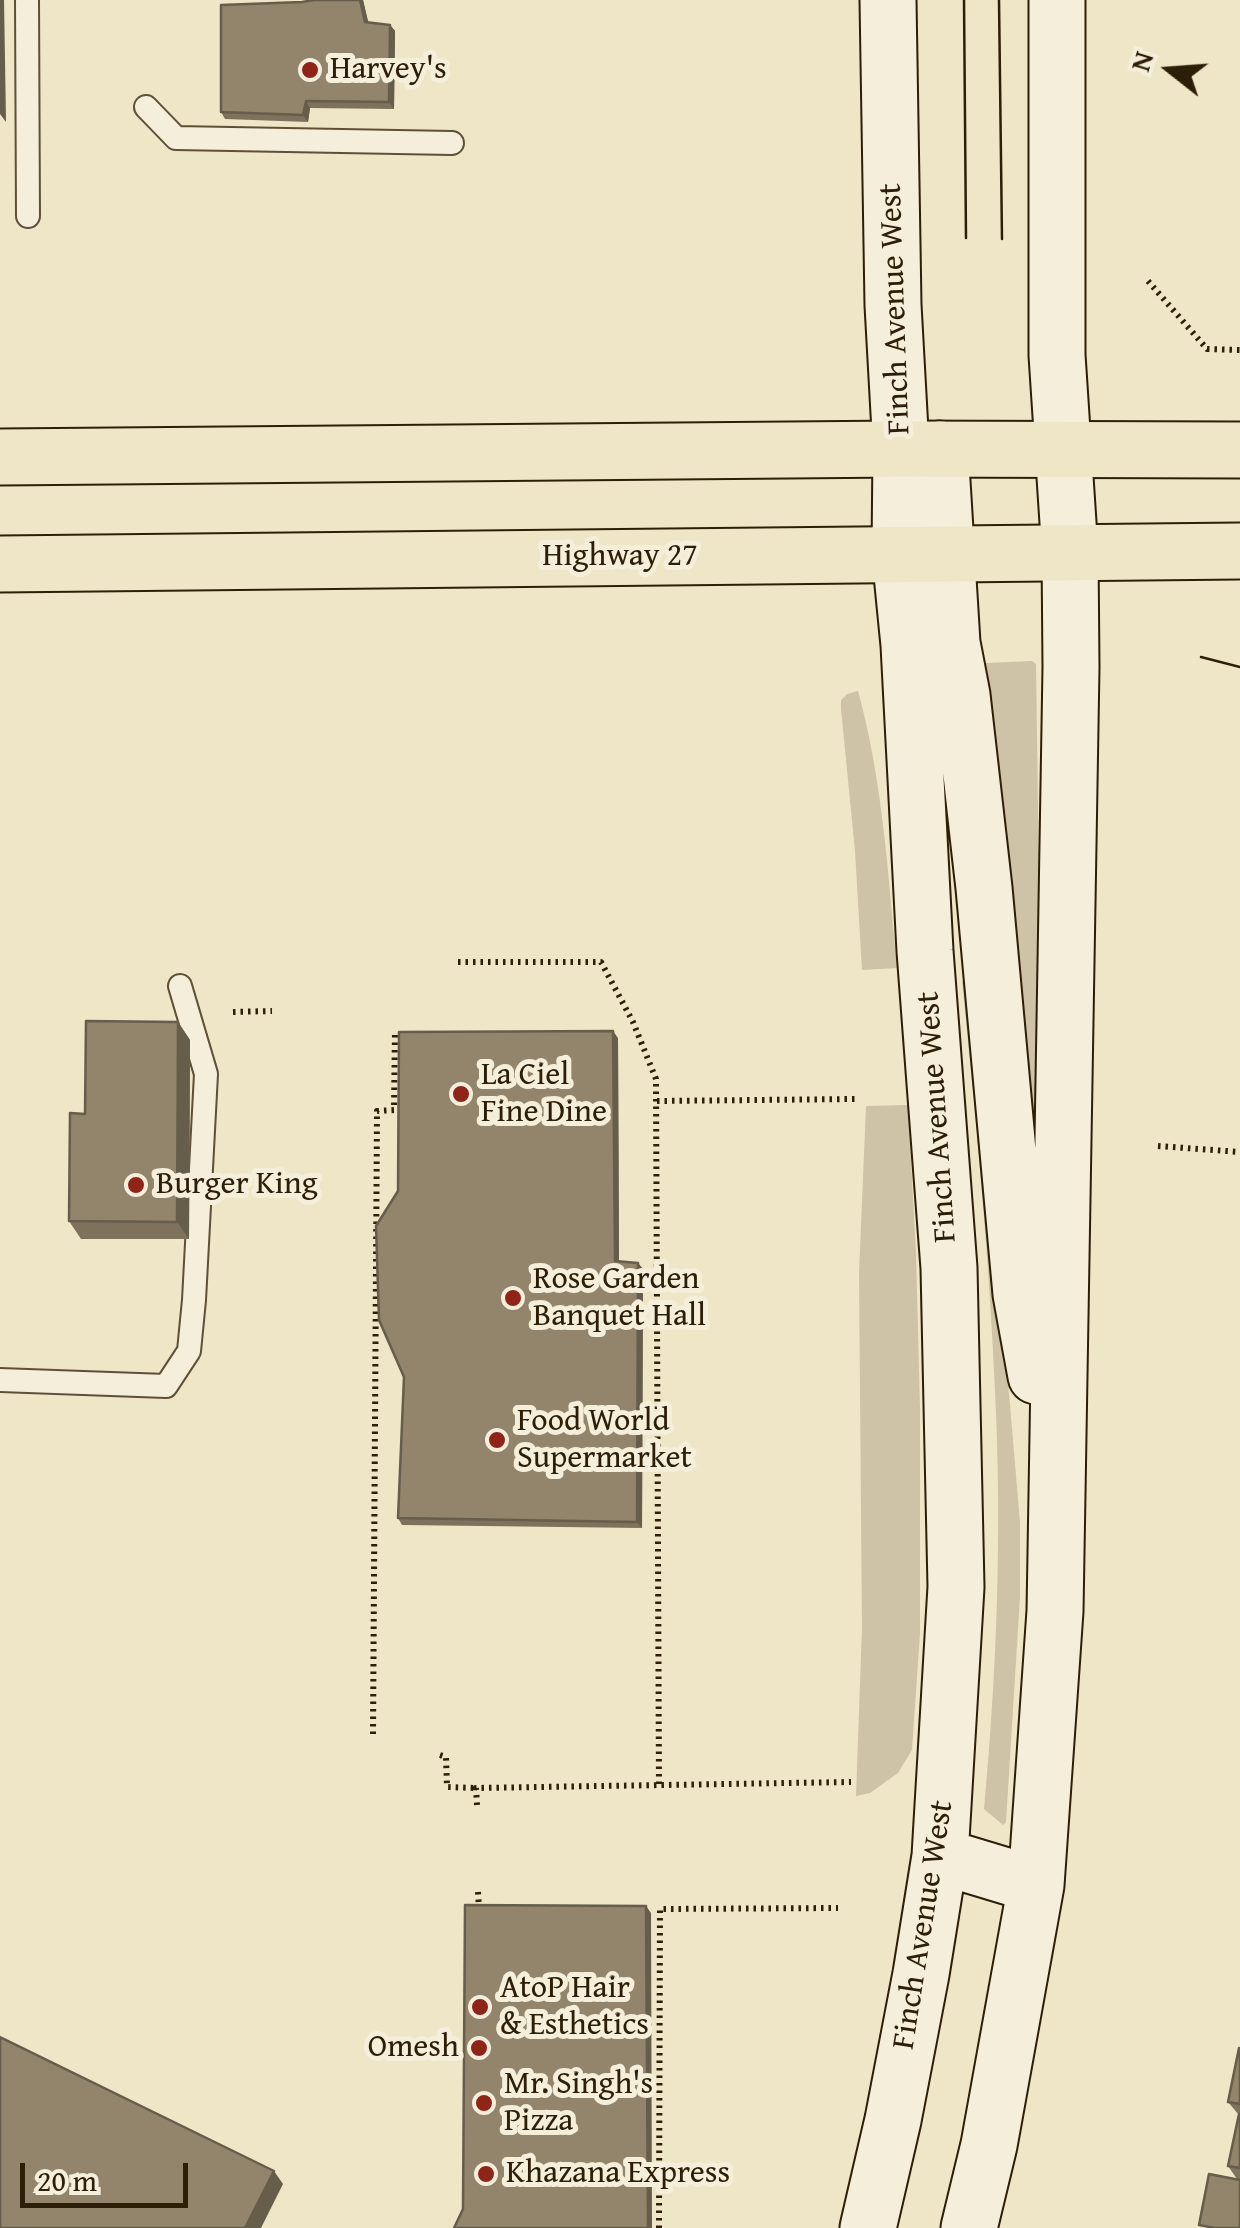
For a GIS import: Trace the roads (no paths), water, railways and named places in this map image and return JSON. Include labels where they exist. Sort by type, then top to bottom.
[{"type":"main road","name":"Finch Avenue West","points":[[868,2228],[893,2120],[940,1856],[956,1587],[950,1268],[925,950],[909,645],[923,554],[920,449],[893,305],[888,0]]},
{"type":"main road","name":"Finch Avenue West","points":[[969,2228],[989,2145],[1036,1884],[1055,1612],[1069,844],[1070,553],[1057,355],[1057,0]]},
{"type":"main road","points":[[0,458],[278,453],[1240,450]]},
{"type":"main road","name":"Highway 27","points":[[0,564],[1240,551]]},
{"type":"main road","name":"Finch Avenue West","points":[[923,554],[952,643],[962,695],[1022,1294],[1057,1502]]},
{"type":"main road","points":[[940,1856],[1036,1884]]},
{"type":"lane","points":[[27,0],[28,216]]},
{"type":"lane","points":[[146,107],[176,138],[452,142]]},
{"type":"lane","points":[[0,1380],[166,1386],[190,1351],[206,1074],[180,986]]},
{"type":"tram line","points":[[964,0],[966,238]]},
{"type":"tram line","points":[[999,0],[1002,239]]},
{"type":"tram line","points":[[1201,657],[1240,667]]},
{"type":"place","name":"Harvey's","points":[[310,70]]},
{"type":"place","name":"La Ciel Fine Dine","points":[[461,1094]]},
{"type":"place","name":"Burger King","points":[[136,1185]]},
{"type":"place","name":"Rose Garden Banquet Hall","points":[[513,1298]]},
{"type":"place","name":"Food World Supermarket","points":[[497,1440]]},
{"type":"place","name":"AtoP Hair & Esthetics","points":[[480,2007]]},
{"type":"place","name":"Omesh","points":[[479,2048]]},
{"type":"place","name":"Mr. Singh's Pizza","points":[[484,2103]]},
{"type":"place","name":"Khazana Express","points":[[486,2174]]}]
